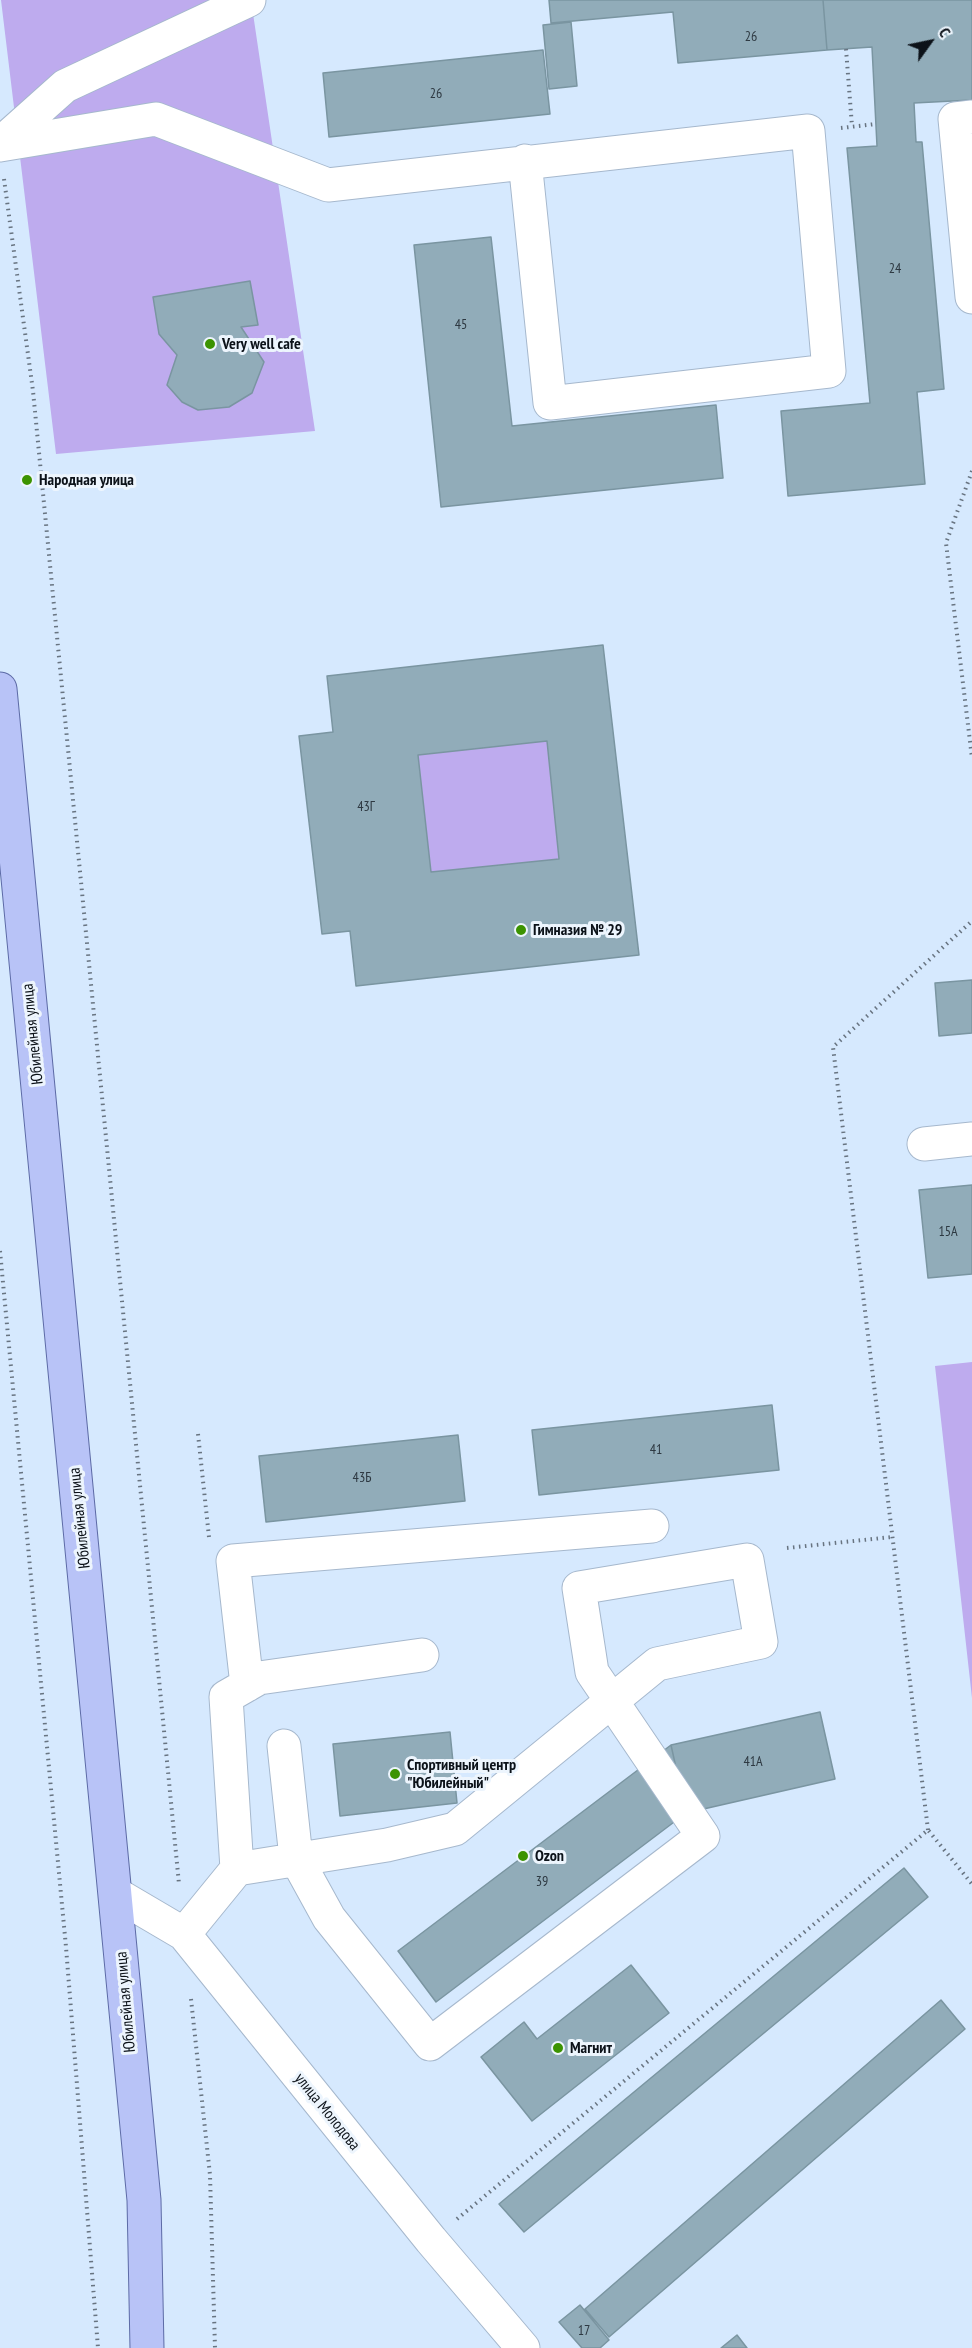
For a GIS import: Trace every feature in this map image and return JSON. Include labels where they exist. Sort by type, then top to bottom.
[{"type":"main road","name":"Юбилейная улица","points":[[0,688],[144,2200],[147,2348]]},
{"type":"street","points":[[1,155],[65,86],[249,0]]},
{"type":"street","points":[[972,117],[955,119],[972,297]]},
{"type":"street","points":[[1,155],[156,119],[328,185],[525,161],[808,131],[829,371],[550,403],[525,161]]},
{"type":"street","points":[[924,1144],[972,1139]]},
{"type":"street","points":[[247,1685],[233,1561],[652,1526]]},
{"type":"street","points":[[184,1934],[237,1869],[296,1858],[387,1845],[455,1829],[609,1701],[657,1664],[761,1642],[747,1560],[579,1588],[592,1672],[609,1701],[703,1836],[430,2044],[329,1917],[296,1858],[284,1746]]},
{"type":"street","points":[[237,1869],[226,1697],[259,1678],[422,1655]]},
{"type":"street","name":"улица Молодова","points":[[116,1894],[184,1934],[431,2240],[523,2348]]},
{"type":"path","points":[[846,49],[852,126]]},
{"type":"path","points":[[1,155],[33,391],[184,1934]]},
{"type":"path","points":[[972,471],[946,543],[972,758]]},
{"type":"path","points":[[972,921],[833,1047],[928,1830],[972,1884]]},
{"type":"path","points":[[0,1251],[65,1935],[98,2348]]},
{"type":"path","points":[[787,1548],[892,1537]]},
{"type":"path","points":[[431,2240],[928,1830]]},
{"type":"path","points":[[190,1991],[210,2175],[215,2348]]},
{"type":"shaded area","points":[[1,0],[251,0],[315,431],[56,454]]},
{"type":"shaded area","points":[[547,741],[559,859],[431,872],[418,755]]},
{"type":"shaded area","points":[[972,1362],[972,1698],[935,1366]]},
{"type":"building","points":[[549,0],[823,0],[827,50],[678,63],[673,12],[551,23]]},
{"type":"building","points":[[823,0],[972,0],[972,100],[914,103],[916,142],[922,142],[944,389],[917,392],[925,484],[788,496],[781,411],[870,403],[847,148],[877,146],[872,47],[827,50]]},
{"type":"building","points":[[571,22],[577,86],[549,89],[543,25]]},
{"type":"building","points":[[543,50],[550,114],[329,137],[323,73]]},
{"type":"building","points":[[491,237],[512,426],[716,405],[723,478],[441,507],[414,245]]},
{"type":"building","name":"Very well cafe","points":[[250,281],[258,325],[241,327],[264,362],[252,393],[229,407],[198,410],[182,402],[167,385],[177,355],[159,334],[153,297]]},
{"type":"building","name":"Гимназия № 29","points":[[603,645],[639,955],[356,986],[350,931],[322,934],[299,736],[333,732],[327,676]],"holes":[[[547,741],[559,859],[431,872],[418,755]]]},
{"type":"building","points":[[972,980],[972,1033],[939,1036],[935,983]]},
{"type":"building","points":[[972,1185],[972,1274],[928,1278],[919,1190]]},
{"type":"building","points":[[772,1405],[779,1470],[539,1495],[532,1430]]},
{"type":"building","points":[[458,1435],[465,1501],[266,1522],[259,1456]]},
{"type":"building","points":[[820,1712],[835,1779],[686,1813],[671,1745]]},
{"type":"building","name":"Спортивный центр \"Юбилейный\"","points":[[450,1732],[457,1803],[340,1816],[333,1744]]},
{"type":"building","points":[[671,1745],[686,1813],[436,2002],[398,1951]]},
{"type":"building","points":[[904,1868],[928,1897],[524,2232],[499,2204]]},
{"type":"building","name":"Магнит","points":[[631,1965],[669,2013],[532,2121],[481,2057],[524,2022],[537,2039]]},
{"type":"building","points":[[941,2000],[965,2029],[609,2337],[585,2309]]},
{"type":"building","points":[[580,2305],[609,2340],[600,2348],[582,2348],[559,2322]]},
{"type":"building","points":[[737,2335],[747,2348],[721,2348]]},
{"type":"place","name":"Very well cafe","points":[[210,344]]},
{"type":"place","name":"Народная улица","points":[[27,480]]},
{"type":"place","name":"Гимназия № 29","points":[[521,930]]},
{"type":"place","name":"Спортивный центр \"Юбилейный\"","points":[[395,1774]]},
{"type":"place","name":"Ozon","points":[[523,1856]]},
{"type":"place","name":"Магнит","points":[[558,2048]]}]
